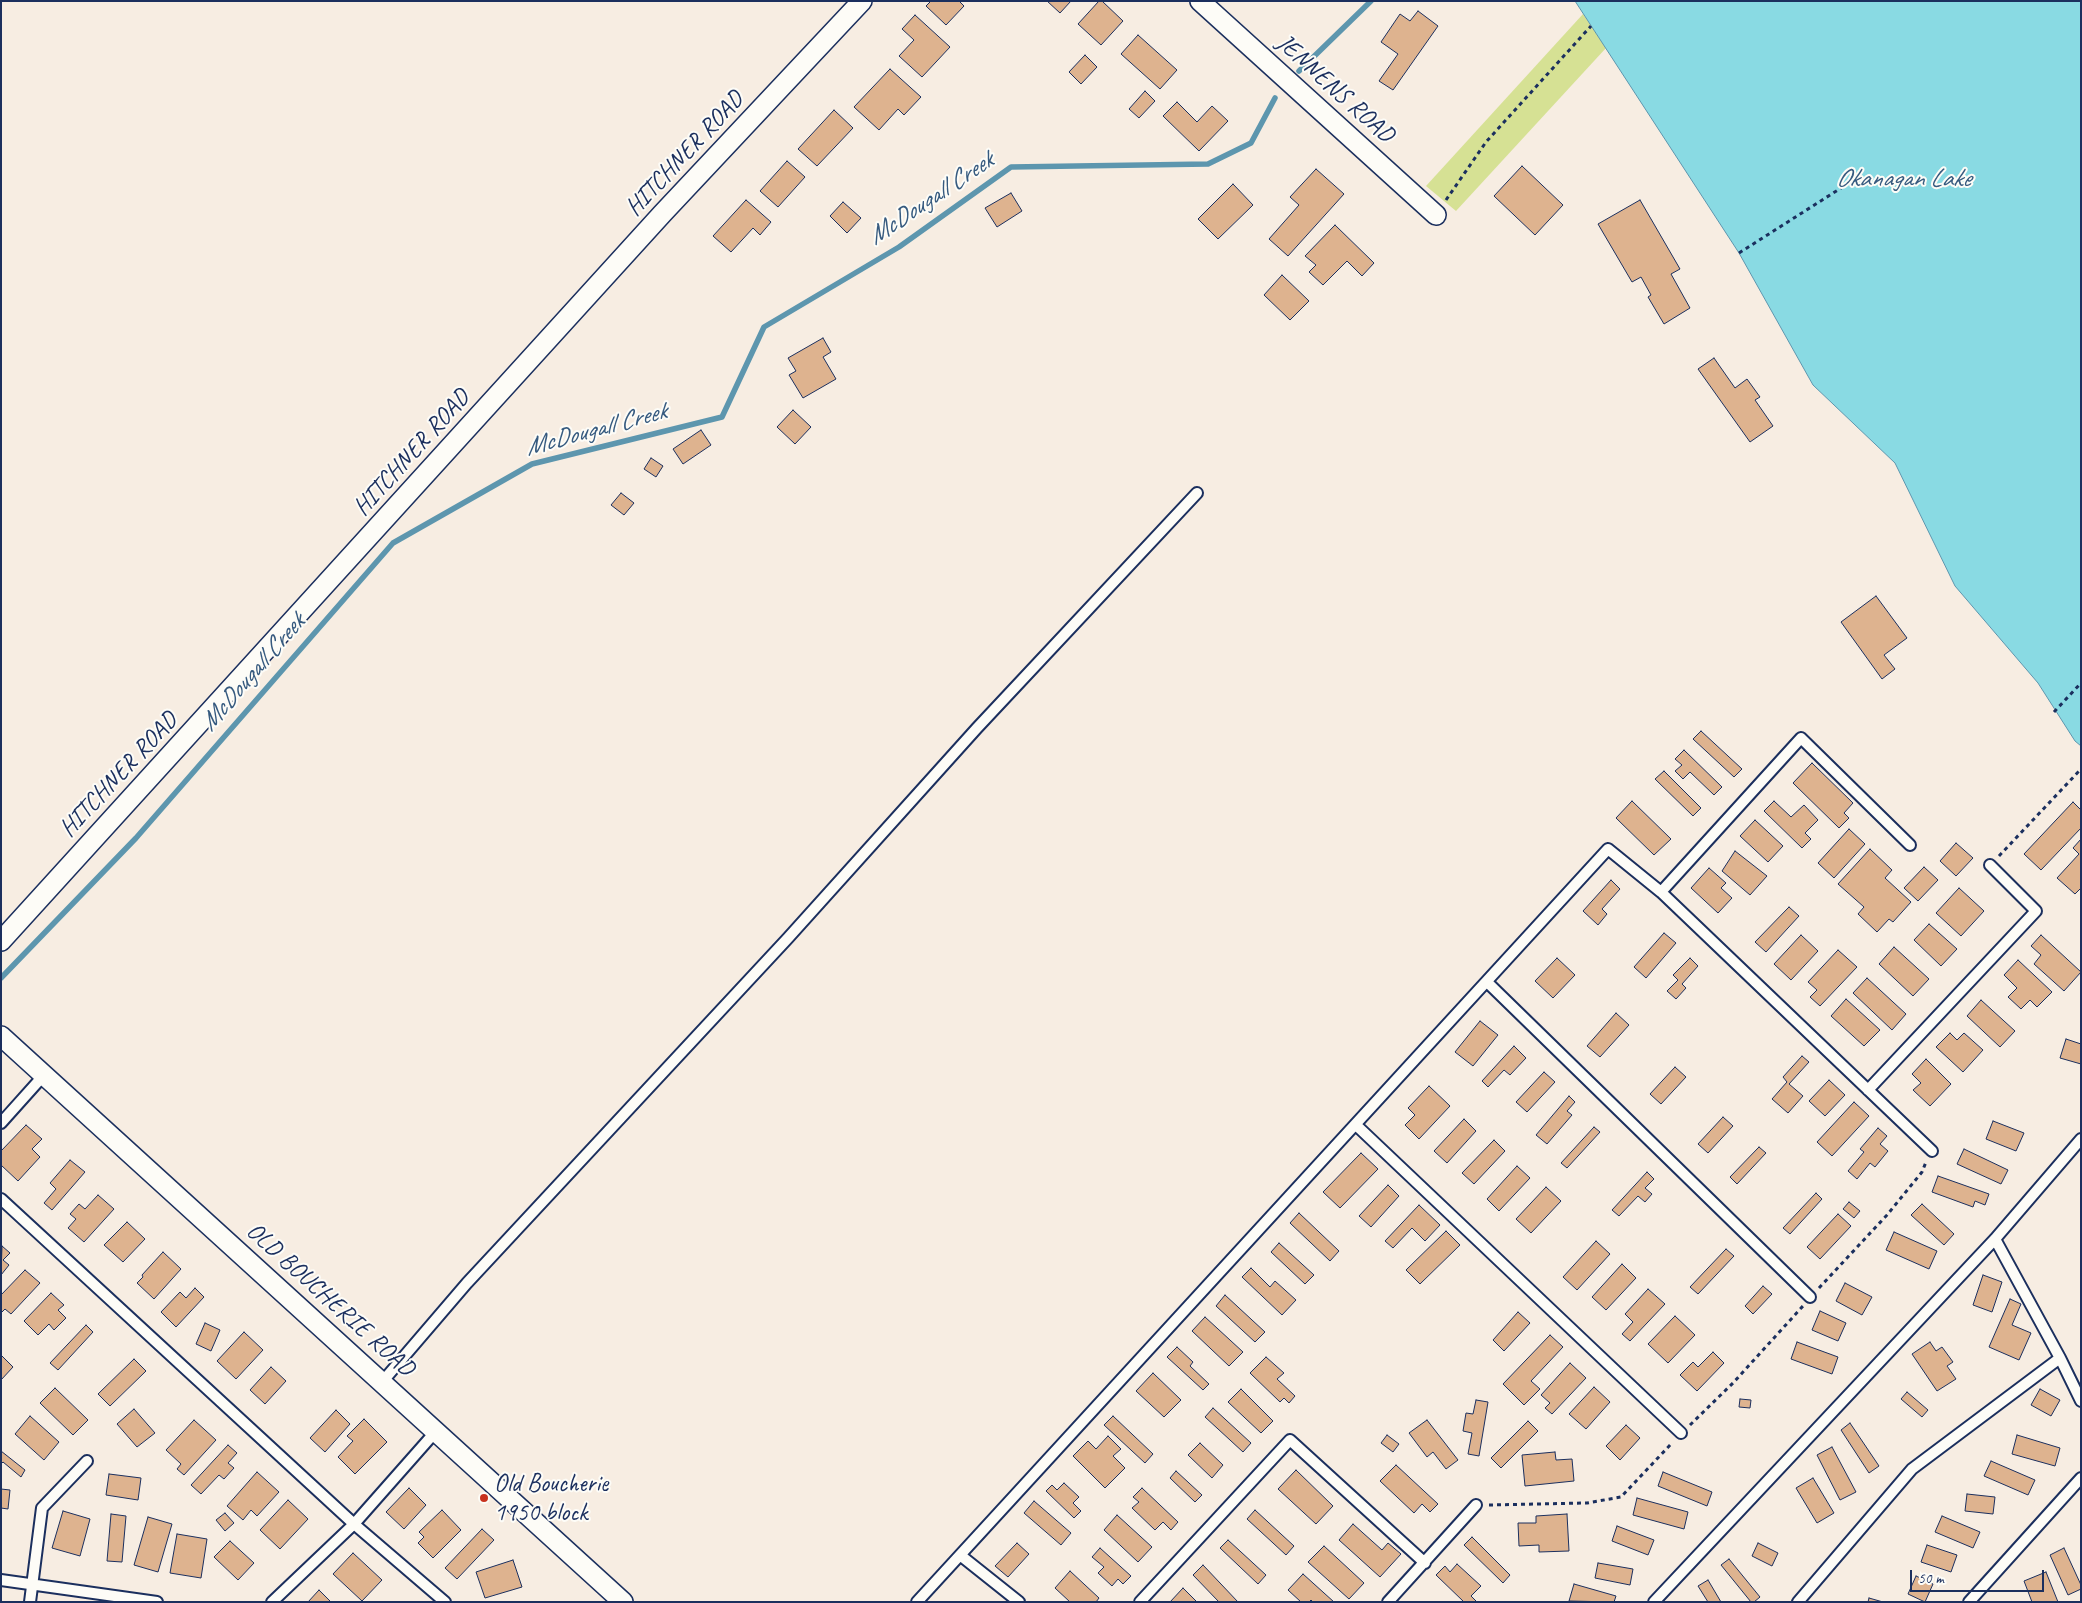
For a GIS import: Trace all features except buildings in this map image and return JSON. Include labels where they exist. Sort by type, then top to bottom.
[{"type":"street","name":"HITCHNER ROAD","points":[[1,941],[662,214],[862,1]]},
{"type":"street","name":"JENNENS ROAD","points":[[1200,1],[1436,214]]},
{"type":"street","name":"OLD BOUCHERIE ROAD","points":[[1,1036],[437,1430],[623,1602]]},
{"type":"lane","points":[[383,1382],[474,1276],[782,945],[977,728],[1197,494]]},
{"type":"lane","points":[[1661,892],[1801,738],[1910,844]]},
{"type":"lane","points":[[917,1602],[1608,849],[1661,892],[1932,1151]]},
{"type":"lane","points":[[1868,1090],[2036,910],[1990,866]]},
{"type":"lane","points":[[1487,982],[1810,1297]]},
{"type":"lane","points":[[1,1123],[44,1075]]},
{"type":"lane","points":[[1356,1125],[1681,1433]]},
{"type":"lane","points":[[1654,1602],[1995,1239],[2081,1139]]},
{"type":"lane","points":[[1,1199],[354,1524],[446,1602]]},
{"type":"lane","points":[[1995,1239],[2060,1358],[2081,1401]]},
{"type":"lane","points":[[1798,1602],[1912,1469],[2060,1358]]},
{"type":"lane","points":[[272,1602],[354,1524],[437,1430]]},
{"type":"lane","points":[[1140,1602],[1290,1440],[1424,1563]]},
{"type":"lane","points":[[30,1602],[42,1508],[87,1461]]},
{"type":"lane","points":[[1970,1602],[2081,1478]]},
{"type":"lane","points":[[1388,1602],[1476,1505]]},
{"type":"lane","points":[[960,1556],[1019,1602]]},
{"type":"lane","points":[[1,1580],[157,1602]]},
{"type":"path","points":[[1436,214],[1486,142],[1591,26]]},
{"type":"path","points":[[1739,253],[1852,181]]},
{"type":"path","points":[[2054,712],[2081,683]]},
{"type":"path","points":[[1990,866],[2081,769]]},
{"type":"path","points":[[1476,1505],[1587,1503],[1621,1497],[1681,1433],[1733,1383],[1887,1215],[1922,1172],[1932,1151]]},
{"type":"green space","points":[[1583,14],[1606,48],[1456,211],[1426,186]]},
{"type":"water","name":"Okanagan Lake","points":[[1575,1],[2081,1],[2081,746],[2075,741],[2038,683],[1955,586],[1895,463],[1813,385],[1739,253]]},
{"type":"waterway","name":"McDougall Creek","points":[[1299,71],[1371,1]]},
{"type":"waterway","name":"McDougall Creek","points":[[1,978],[136,838],[393,543],[532,464],[722,417],[764,327],[899,247],[1011,167],[1208,164],[1251,143],[1275,98]]},
{"type":"place","name":"Old Boucherie 1950 block","points":[[484,1498]]}]
